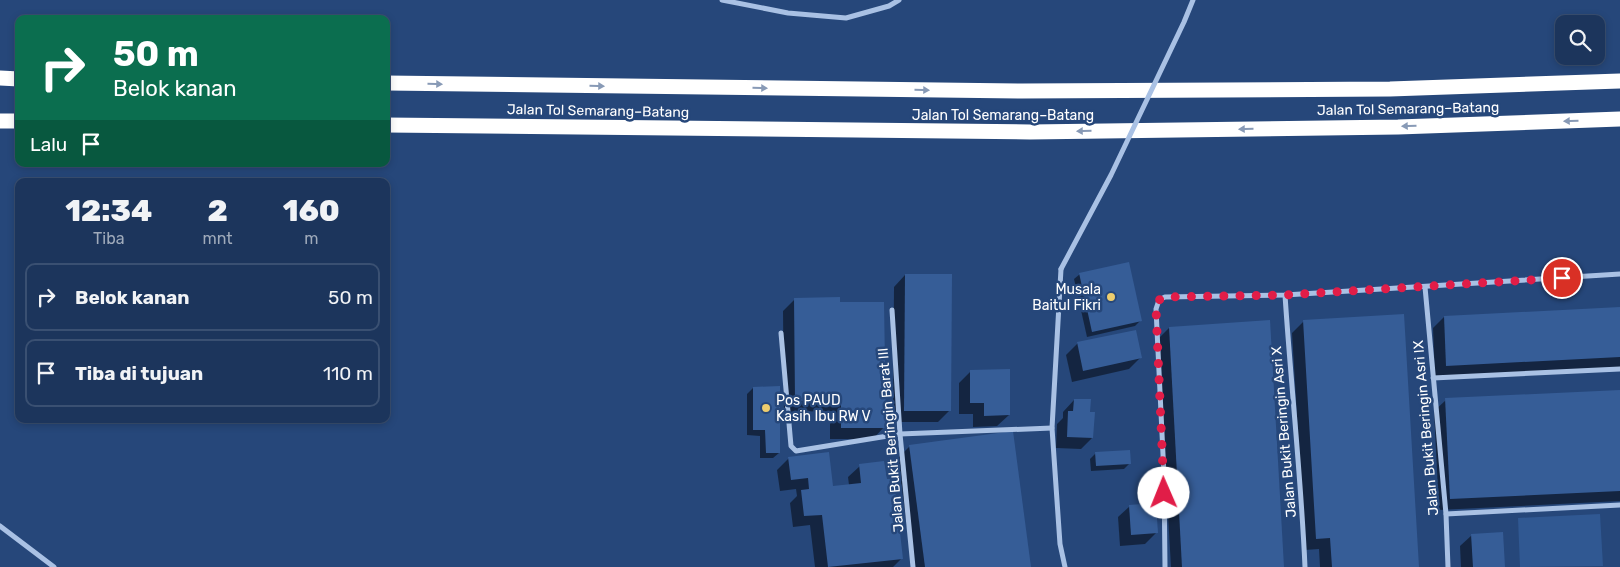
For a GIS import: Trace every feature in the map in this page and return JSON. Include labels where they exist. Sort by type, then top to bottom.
[{"type":"highway","points":[[0,78],[15,79]]},
{"type":"highway","name":"Jalan Tol Semarang–Batang","points":[[390,83],[1032,91],[1390,89],[1620,81]]},
{"type":"highway","name":"Jalan Tol Semarang–Batang","points":[[390,125],[1030,132],[1398,127],[1620,119]]},
{"type":"highway","points":[[0,121],[15,121]]},
{"type":"street","points":[[722,0],[788,13],[846,18],[889,6],[899,0]]},
{"type":"street","points":[[1066,567],[1060,544],[1052,428],[1062,269],[1111,175],[1193,0]]},
{"type":"street","points":[[1165,567],[1164,475],[1156,309],[1159,300],[1165,297],[1285,295],[1620,274]]},
{"type":"street","name":"Jalan Bukit Beringin Asri IX","points":[[1425,287],[1446,514],[1448,567]]},
{"type":"street","name":"Jalan Bukit Beringin Asri X","points":[[1285,295],[1305,567]]},
{"type":"street","name":"Jalan Bukit Beringin Barat III","points":[[892,310],[900,434],[913,567]]},
{"type":"street","points":[[781,333],[791,446],[796,451],[900,434],[1052,428]]},
{"type":"street","points":[[1433,378],[1620,369]]},
{"type":"street","points":[[1446,514],[1620,505]]},
{"type":"street","points":[[0,526],[54,567]]},
{"type":"shaded area","points":[[1600,514],[1603,566],[1520,567],[1518,518]]},
{"type":"building","name":"Musala Baitul Fikri","points":[[1129,262],[1142,321],[1092,332],[1079,273]]},
{"type":"building","points":[[905,274],[952,274],[951,411],[904,411]]},
{"type":"building","points":[[840,297],[840,302],[884,302],[886,428],[841,428],[841,400],[795,401],[794,298]]},
{"type":"building","points":[[1620,307],[1620,357],[1446,366],[1444,316]]},
{"type":"building","points":[[1404,314],[1419,567],[1332,567],[1330,538],[1316,539],[1303,320]]},
{"type":"building","points":[[1270,320],[1284,567],[1182,567],[1169,327]]},
{"type":"building","points":[[1136,330],[1142,358],[1083,371],[1077,342]]},
{"type":"building","points":[[1010,369],[1010,415],[984,416],[984,403],[970,403],[970,370]]},
{"type":"building","name":"Pos PAUD Kasih Ibu RW V","points":[[780,386],[780,453],[766,453],[765,430],[753,430],[753,387]]},
{"type":"building","points":[[1620,390],[1620,491],[1450,499],[1445,398]]},
{"type":"building","points":[[1074,399],[1091,399],[1090,412],[1095,412],[1093,438],[1067,437],[1068,411],[1073,411]]},
{"type":"building","points":[[1013,431],[1031,567],[925,567],[909,445]]},
{"type":"building","points":[[1130,450],[1131,464],[1096,466],[1095,452]]},
{"type":"building","points":[[829,452],[833,486],[861,483],[859,464],[884,461],[887,479],[894,479],[903,559],[828,567],[822,515],[804,516],[801,490],[809,489],[808,478],[791,480],[788,457]]},
{"type":"building","points":[[1156,503],[1158,533],[1131,535],[1129,505]]},
{"type":"building","points":[[1503,532],[1505,567],[1473,567],[1471,534]]},
{"type":"place","name":"Musala Baitul Fikri","points":[[1111,297]]},
{"type":"place","name":"Pos PAUD Kasih Ibu RW V","points":[[766,408]]},
{"type":"route","points":[[1164,493],[1156,309],[1159,300],[1165,297],[1285,295],[1562,278]]}]
